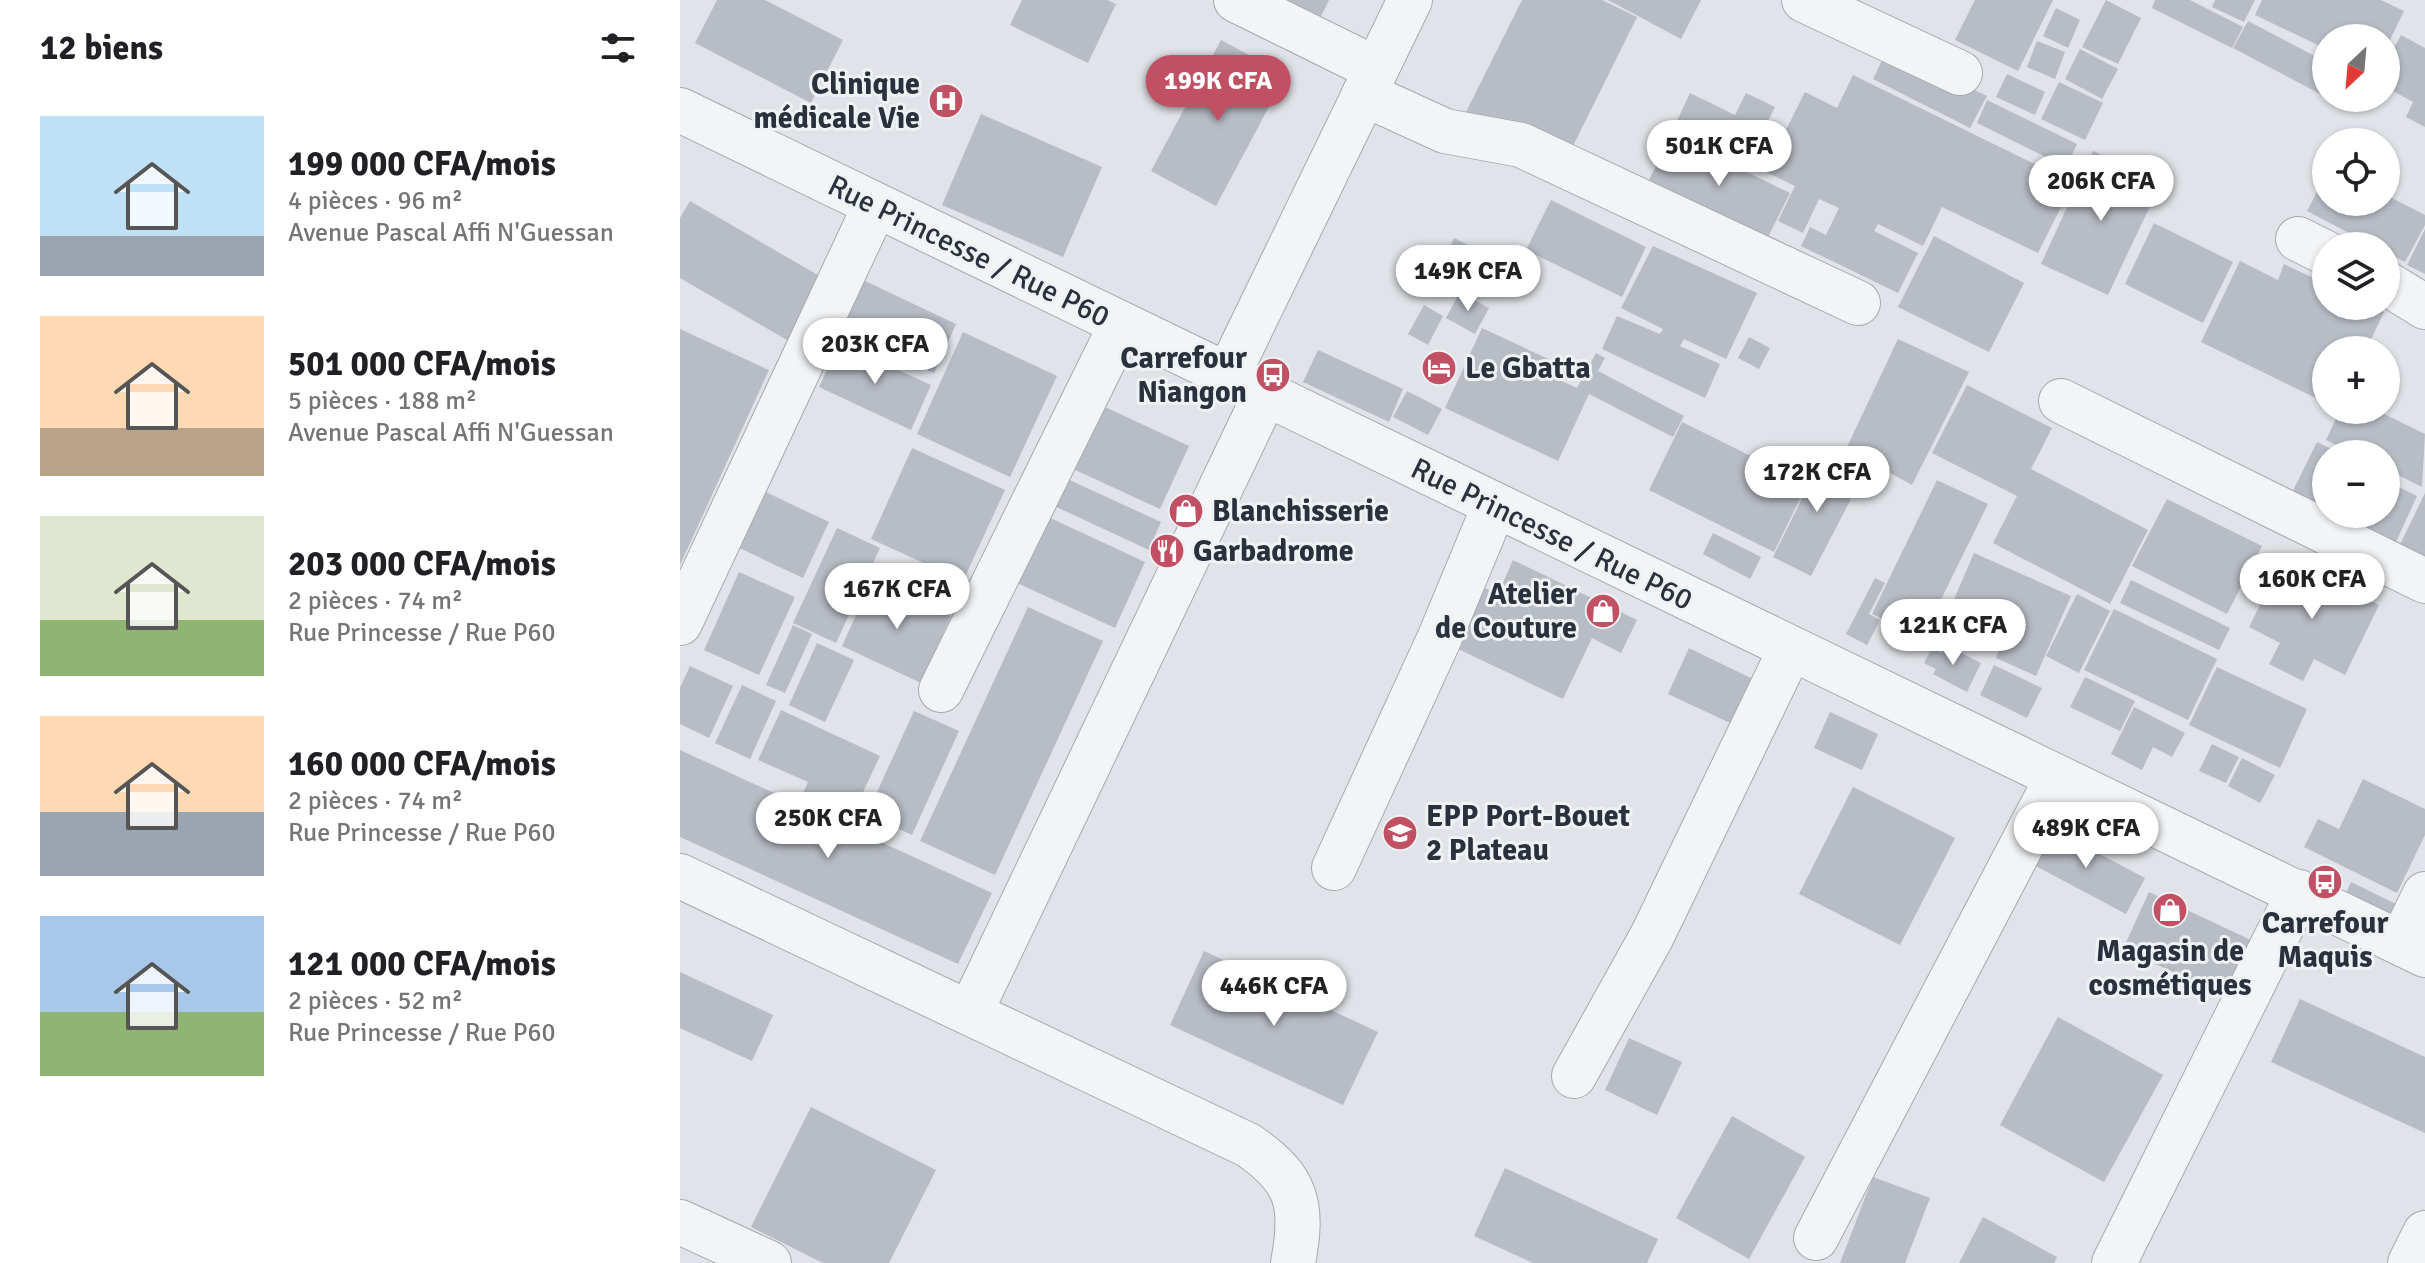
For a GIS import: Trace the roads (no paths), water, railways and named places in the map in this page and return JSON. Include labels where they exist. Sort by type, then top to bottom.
[{"type":"street","points":[[1236,0],[1445,131],[1521,145],[1858,303]]},
{"type":"street","points":[[1227,377],[1410,0]]},
{"type":"street","points":[[1804,0],[1960,73]]},
{"type":"street","name":"Rue Princesse / Rue P60","points":[[680,110],[1494,507],[2413,949]]},
{"type":"street","points":[[680,623],[875,206]]},
{"type":"street","points":[[2400,292],[2425,307]]},
{"type":"street","points":[[941,690],[1121,325]]},
{"type":"street","points":[[970,1013],[1265,395]]},
{"type":"street","points":[[2061,401],[2425,581]]},
{"type":"street","points":[[1334,868],[1440,637],[1494,507]]},
{"type":"street","points":[[1574,1076],[1665,909],[1790,650]]},
{"type":"street","points":[[1816,1238],[2057,778]]},
{"type":"street","points":[[680,876],[1248,1145],[1273,1162],[1298,1200],[1298,1237],[1293,1263]]},
{"type":"street","points":[[2114,1263],[2299,892]]},
{"type":"street","points":[[2413,949],[2425,894]]},
{"type":"street","points":[[680,1222],[717,1252],[769,1263]]},
{"type":"street","points":[[2410,1263],[2425,1233]]},
{"type":"place","name":"Clinique médicale Vie","points":[[946,101]]},
{"type":"place","name":"Le Gbatta","points":[[1439,368]]},
{"type":"place","name":"Carrefour Niangon","points":[[1273,375]]},
{"type":"place","name":"Blanchisserie","points":[[1186,511]]},
{"type":"place","name":"Garbadrome","points":[[1167,551]]},
{"type":"place","name":"Atelier de Couture","points":[[1603,611]]},
{"type":"place","name":"EPP Port-Bouet 2 Plateau","points":[[1400,833]]},
{"type":"place","name":"Carrefour Maquis","points":[[2325,882]]},
{"type":"place","name":"Magasin de cosmétiques","points":[[2170,910]]}]
